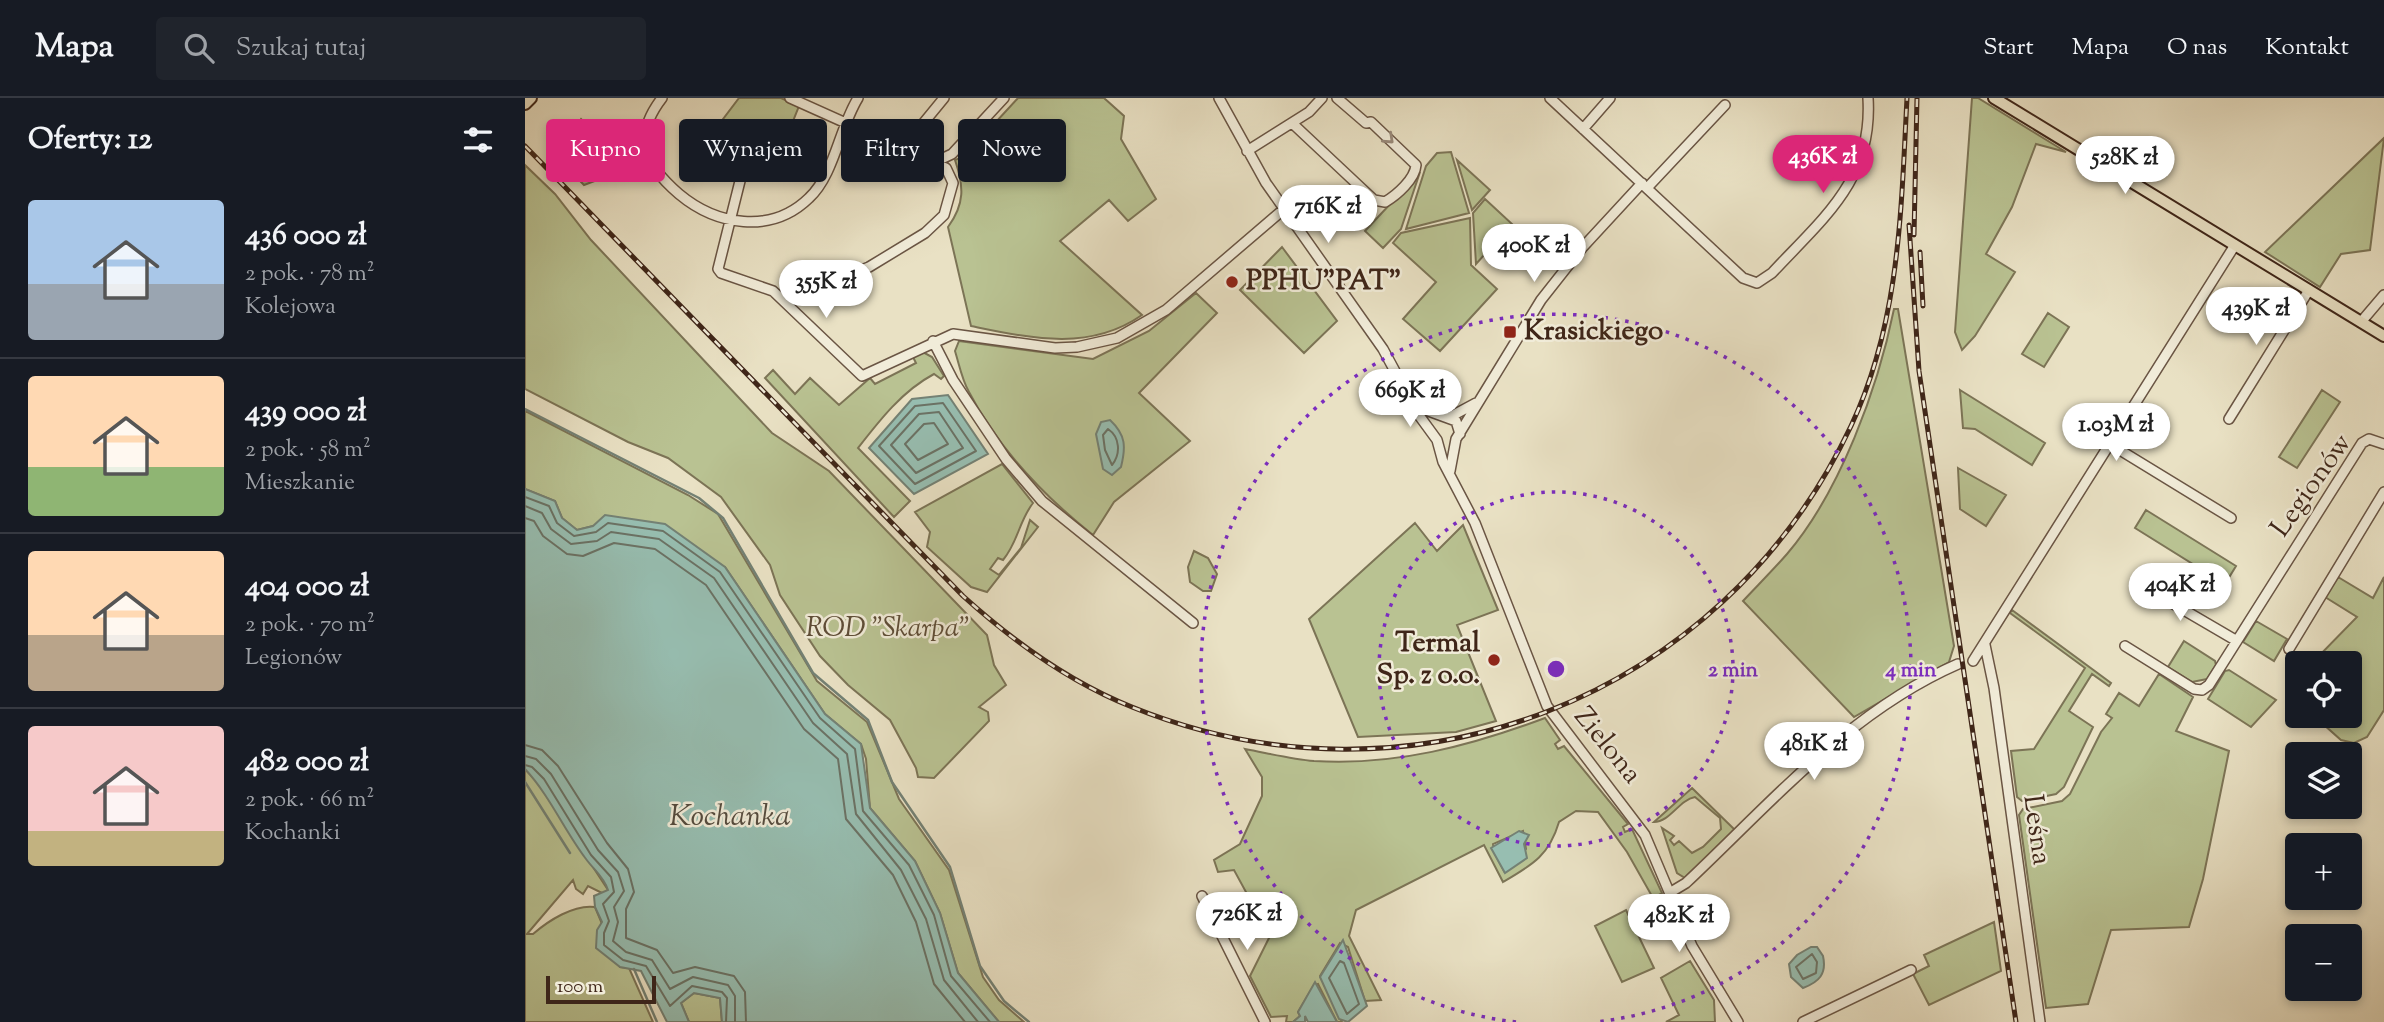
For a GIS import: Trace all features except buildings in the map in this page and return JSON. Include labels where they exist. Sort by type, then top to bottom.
[{"type":"main road","points":[[525,104],[535,98]]},
{"type":"main road","points":[[1994,98],[2384,336]]},
{"type":"street","points":[[662,98],[646,127],[645,144],[649,162],[666,183],[692,205],[730,222],[775,218],[808,200],[825,178],[841,131]]},
{"type":"street","points":[[790,98],[841,121]]},
{"type":"street","points":[[846,119],[858,98]]},
{"type":"street","points":[[927,119],[944,98]]},
{"type":"street","points":[[944,158],[952,154],[1004,98]]},
{"type":"street","name":"Zielona","points":[[1219,98],[1247,151],[1284,209],[1383,349],[1418,415],[1436,437],[1443,461],[1485,548],[1550,712],[1629,811],[1655,853],[1692,946],[1738,1022]]},
{"type":"street","points":[[1247,151],[1292,122],[1322,98]]},
{"type":"street","points":[[1292,122],[1374,200],[1385,202],[1393,198],[1414,174],[1416,165],[1371,122],[1366,124],[1337,98]]},
{"type":"street","points":[[1550,98],[1750,282],[1763,281],[1845,192],[1864,155],[1869,122],[1868,98]]},
{"type":"street","points":[[1583,128],[1611,98]]},
{"type":"street","points":[[1478,402],[1438,420],[1436,437],[1443,443],[1458,437],[1560,273],[1725,105]]},
{"type":"street","points":[[784,301],[869,267],[937,223],[946,211],[953,183],[949,172],[944,168]]},
{"type":"street","points":[[740,182],[717,269],[722,274],[772,291],[862,376],[953,334],[1055,348],[1077,347],[1117,338],[1166,310],[1284,209]]},
{"type":"street","points":[[1973,662],[2235,245]]},
{"type":"street","points":[[2229,419],[2309,290]]},
{"type":"street","points":[[2361,322],[2384,295]]},
{"type":"street","points":[[933,341],[953,380],[1006,459],[1042,501],[1193,623]]},
{"type":"street","points":[[1415,406],[1448,417],[1460,427],[1450,471]]},
{"type":"street","name":"Legionów","points":[[2125,646],[2194,689],[2202,690],[2209,685],[2362,443],[2369,439],[2384,444]]},
{"type":"street","points":[[2111,444],[2231,518]]},
{"type":"street","points":[[2289,649],[2384,492]]},
{"type":"street","points":[[2136,582],[2237,640]]},
{"type":"street","name":"Leśna","points":[[1985,645],[1994,688],[2040,1022]]},
{"type":"street","points":[[1671,892],[1686,883],[1838,739],[1875,711],[1958,664]]},
{"type":"street","points":[[1202,896],[1265,1022]]},
{"type":"street","points":[[1803,1022],[1911,970]]},
{"type":"green space","points":[[739,98],[781,98],[799,106],[794,119],[723,119]]},
{"type":"green space","points":[[1018,98],[1104,98],[1124,116],[1121,139],[1156,199],[1128,221],[1109,200],[1060,241],[1142,315],[1122,327],[1080,338],[1037,338],[971,326],[948,227],[960,203],[960,182],[1066,182],[1066,119],[999,119]]},
{"type":"green space","points":[[1972,98],[1978,98],[2066,152],[2036,144],[2012,207],[1986,254],[2015,272],[1975,336],[1962,350],[1955,332]]},
{"type":"green space","points":[[2384,138],[2370,250],[2341,254],[2320,287],[2265,252]]},
{"type":"green space","points":[[1451,152],[1469,213],[1406,229],[1426,166],[1437,153]]},
{"type":"green space","points":[[1457,160],[1490,190],[1472,210]]},
{"type":"green space","name":"ROD \"Skarpa\"","points":[[525,165],[555,194],[591,240],[772,433],[829,471],[987,635],[994,665],[1006,685],[979,707],[988,712],[989,721],[934,778],[918,777],[916,768],[890,720],[848,685],[820,656],[780,595],[770,565],[721,497],[668,458],[628,442],[525,389]]},
{"type":"green space","points":[[1420,172],[1401,229],[1383,248],[1365,231]]},
{"type":"green space","points":[[1485,199],[1512,224],[1476,264],[1473,213]]},
{"type":"green space","points":[[1470,218],[1471,265],[1497,289],[1440,351],[1403,319],[1436,282],[1393,243],[1401,233]]},
{"type":"green space","points":[[1282,247],[1337,321],[1304,353],[1240,290]]},
{"type":"green space","points":[[1196,293],[1217,313],[1139,393],[1190,441],[1114,502],[1093,535],[1023,470],[994,432],[964,382],[955,351],[959,341],[1093,359],[1149,331]]},
{"type":"green space","points":[[1894,309],[1898,309],[1954,646],[1949,662],[1854,717],[1743,601],[1787,554],[1824,501],[1867,405]]},
{"type":"green space","points":[[2048,313],[2069,327],[2044,367],[2022,354]]},
{"type":"green space","points":[[921,351],[932,357],[944,376],[941,379],[934,374],[901,398],[858,448],[910,501],[894,517],[765,378],[773,370],[795,394],[810,378],[839,405],[870,378],[875,384],[916,363],[912,355]]},
{"type":"green space","points":[[1960,390],[2045,443],[2032,465],[1975,429],[1963,428]]},
{"type":"green space","points":[[2322,390],[2340,402],[2297,468],[2279,457]]},
{"type":"green space","points":[[525,411],[688,495],[718,514],[817,681],[867,722],[899,799],[949,870],[983,977],[999,1000],[1024,1022],[999,1022],[958,973],[940,913],[915,861],[870,808],[866,759],[861,744],[825,714],[725,567],[593,526],[577,530],[562,518],[555,501],[525,489]]},
{"type":"green space","points":[[1002,464],[1033,503],[1008,553],[1003,560],[998,558],[990,569],[999,575],[1021,548],[1030,520],[1038,527],[987,592],[971,587],[927,547],[930,532],[915,512]]},
{"type":"green space","points":[[1958,468],[2006,495],[1986,526],[1960,509]]},
{"type":"green space","points":[[2146,510],[2236,566],[2225,584],[2135,528]]},
{"type":"green space","points":[[1415,523],[1437,551],[1463,525],[1498,610],[1457,625],[1496,721],[1456,732],[1358,737],[1309,619]]},
{"type":"green space","points":[[1194,551],[1208,558],[1217,574],[1211,591],[1203,591],[1190,582],[1188,567]]},
{"type":"green space","points":[[2338,577],[2373,598],[2384,577],[2384,710],[2367,737],[2356,742],[2341,740],[2328,728],[2362,728],[2362,651],[2324,651],[2357,617],[2325,597]]},
{"type":"green space","points":[[2012,610],[2111,683],[2109,686],[2092,674],[2069,711],[2093,727],[2064,787],[2056,794],[2022,801],[2017,797],[2011,751],[2034,749],[2085,668],[2010,613]]},
{"type":"green space","points":[[2256,621],[2287,639],[2274,661],[2243,642]]},
{"type":"green space","points":[[2184,641],[2215,661],[2216,665],[2207,679],[2192,682],[2168,667]]},
{"type":"green space","points":[[2229,670],[2276,700],[2251,727],[2208,699],[2225,671]]},
{"type":"green space","points":[[2159,674],[2193,697],[2176,731],[2229,751],[2203,879],[2189,927],[2111,930],[2088,1004],[2046,1008],[2019,815],[2023,809],[2062,801],[2070,794],[2101,732],[2112,718],[2106,714],[2119,693],[2139,706]]},
{"type":"green space","points":[[1545,718],[1560,740],[1555,744],[1558,749],[1564,746],[1628,824],[1623,827],[1625,832],[1632,829],[1662,893],[1653,898],[1627,852],[1598,812],[1576,811],[1559,822],[1550,843],[1538,858],[1503,882],[1484,845],[1356,910],[1349,936],[1381,1000],[1365,1001],[1348,947],[1340,943],[1320,976],[1342,1022],[1337,1022],[1318,984],[1314,985],[1298,1012],[1300,1016],[1293,1022],[1286,1022],[1287,1016],[1271,1017],[1250,976],[1270,936],[1234,870],[1218,872],[1214,860],[1240,844],[1262,796],[1262,777],[1245,749],[1314,761],[1374,760],[1432,752]],"holes":[[[1523,831],[1526,849],[1504,871],[1493,844]]]},
{"type":"green space","points":[[1830,728],[1836,729],[1836,734],[1799,768],[1791,761],[1802,748],[1806,751],[1812,745],[1810,740]]},
{"type":"green space","points":[[525,769],[538,783],[608,890],[604,894],[588,886],[583,894],[576,889],[573,880],[527,934],[533,934],[570,911],[595,907],[620,967],[629,968],[653,1022],[525,1022]]},
{"type":"green space","points":[[1692,788],[1735,830],[1685,878],[1677,873],[1662,828],[1674,836],[1670,840],[1674,845],[1679,841],[1692,853],[1703,847],[1721,829],[1720,818],[1695,797],[1684,802],[1665,819],[1654,822]]},
{"type":"green space","points":[[1626,910],[1654,968],[1622,982],[1595,926]]},
{"type":"green space","points":[[1994,922],[2001,971],[1929,1005],[1913,974],[1929,966],[1924,955]]},
{"type":"green space","points":[[1690,961],[1714,1000],[1715,1022],[1666,1022],[1679,1015],[1661,978]]},
{"type":"green space","points":[[694,993],[720,998],[722,1022],[689,1022],[681,1003]]},
{"type":"water","points":[[948,395],[988,454],[914,494],[869,448],[912,399]]},
{"type":"water","points":[[1110,420],[1122,436],[1124,447],[1121,467],[1112,475],[1103,469],[1096,434],[1101,422]]},
{"type":"water","name":"Kochanka","points":[[525,489],[555,501],[562,518],[577,530],[593,526],[605,515],[665,524],[725,567],[825,714],[861,744],[870,808],[915,861],[940,913],[958,973],[999,1022],[722,1022],[720,998],[694,993],[681,1003],[689,1022],[667,1022],[641,971],[620,967],[596,948],[597,930],[602,922],[595,907],[594,896],[608,890],[542,790],[525,769]]},
{"type":"water","points":[[1519,831],[1529,835],[1524,844],[1527,858],[1505,873],[1491,848]]},
{"type":"water","points":[[1343,940],[1367,1006],[1348,1022],[1339,1019],[1320,977]]},
{"type":"water","points":[[1811,947],[1817,947],[1823,956],[1824,968],[1817,980],[1803,988],[1791,977],[1789,964],[1797,955]]},
{"type":"water","points":[[1315,982],[1337,1022],[1308,1022],[1305,1016],[1305,1022],[1293,1022],[1300,1016],[1298,1012]]},
{"type":"waterway","name":"Kochanka","points":[[525,409],[699,498],[723,518],[813,673],[868,720],[892,782],[950,867],[980,966],[1004,1001],[1029,1022]]},
{"type":"waterway","points":[[525,782],[570,853]]},
{"type":"waterway","points":[[634,969],[657,1022]]},
{"type":"railway","points":[[525,146],[963,596],[1022,645],[1086,686],[1132,707],[1238,739],[1344,749],[1448,740],[1548,711],[1640,665],[1723,601],[1795,521],[1851,426],[1880,347],[1889,306],[1900,224],[1907,98]]},
{"type":"railway","points":[[1914,235],[1917,98]]},
{"type":"railway","points":[[1909,225],[1919,371],[2016,1022]]},
{"type":"railway","points":[[1920,252],[1923,306]]},
{"type":"place","name":"PPHU\"PAT\"","points":[[1232,282]]},
{"type":"place","name":"Krasickiego","points":[[1510,332]]},
{"type":"place","name":"Termal Sp. z o.o.","points":[[1494,660]]}]
